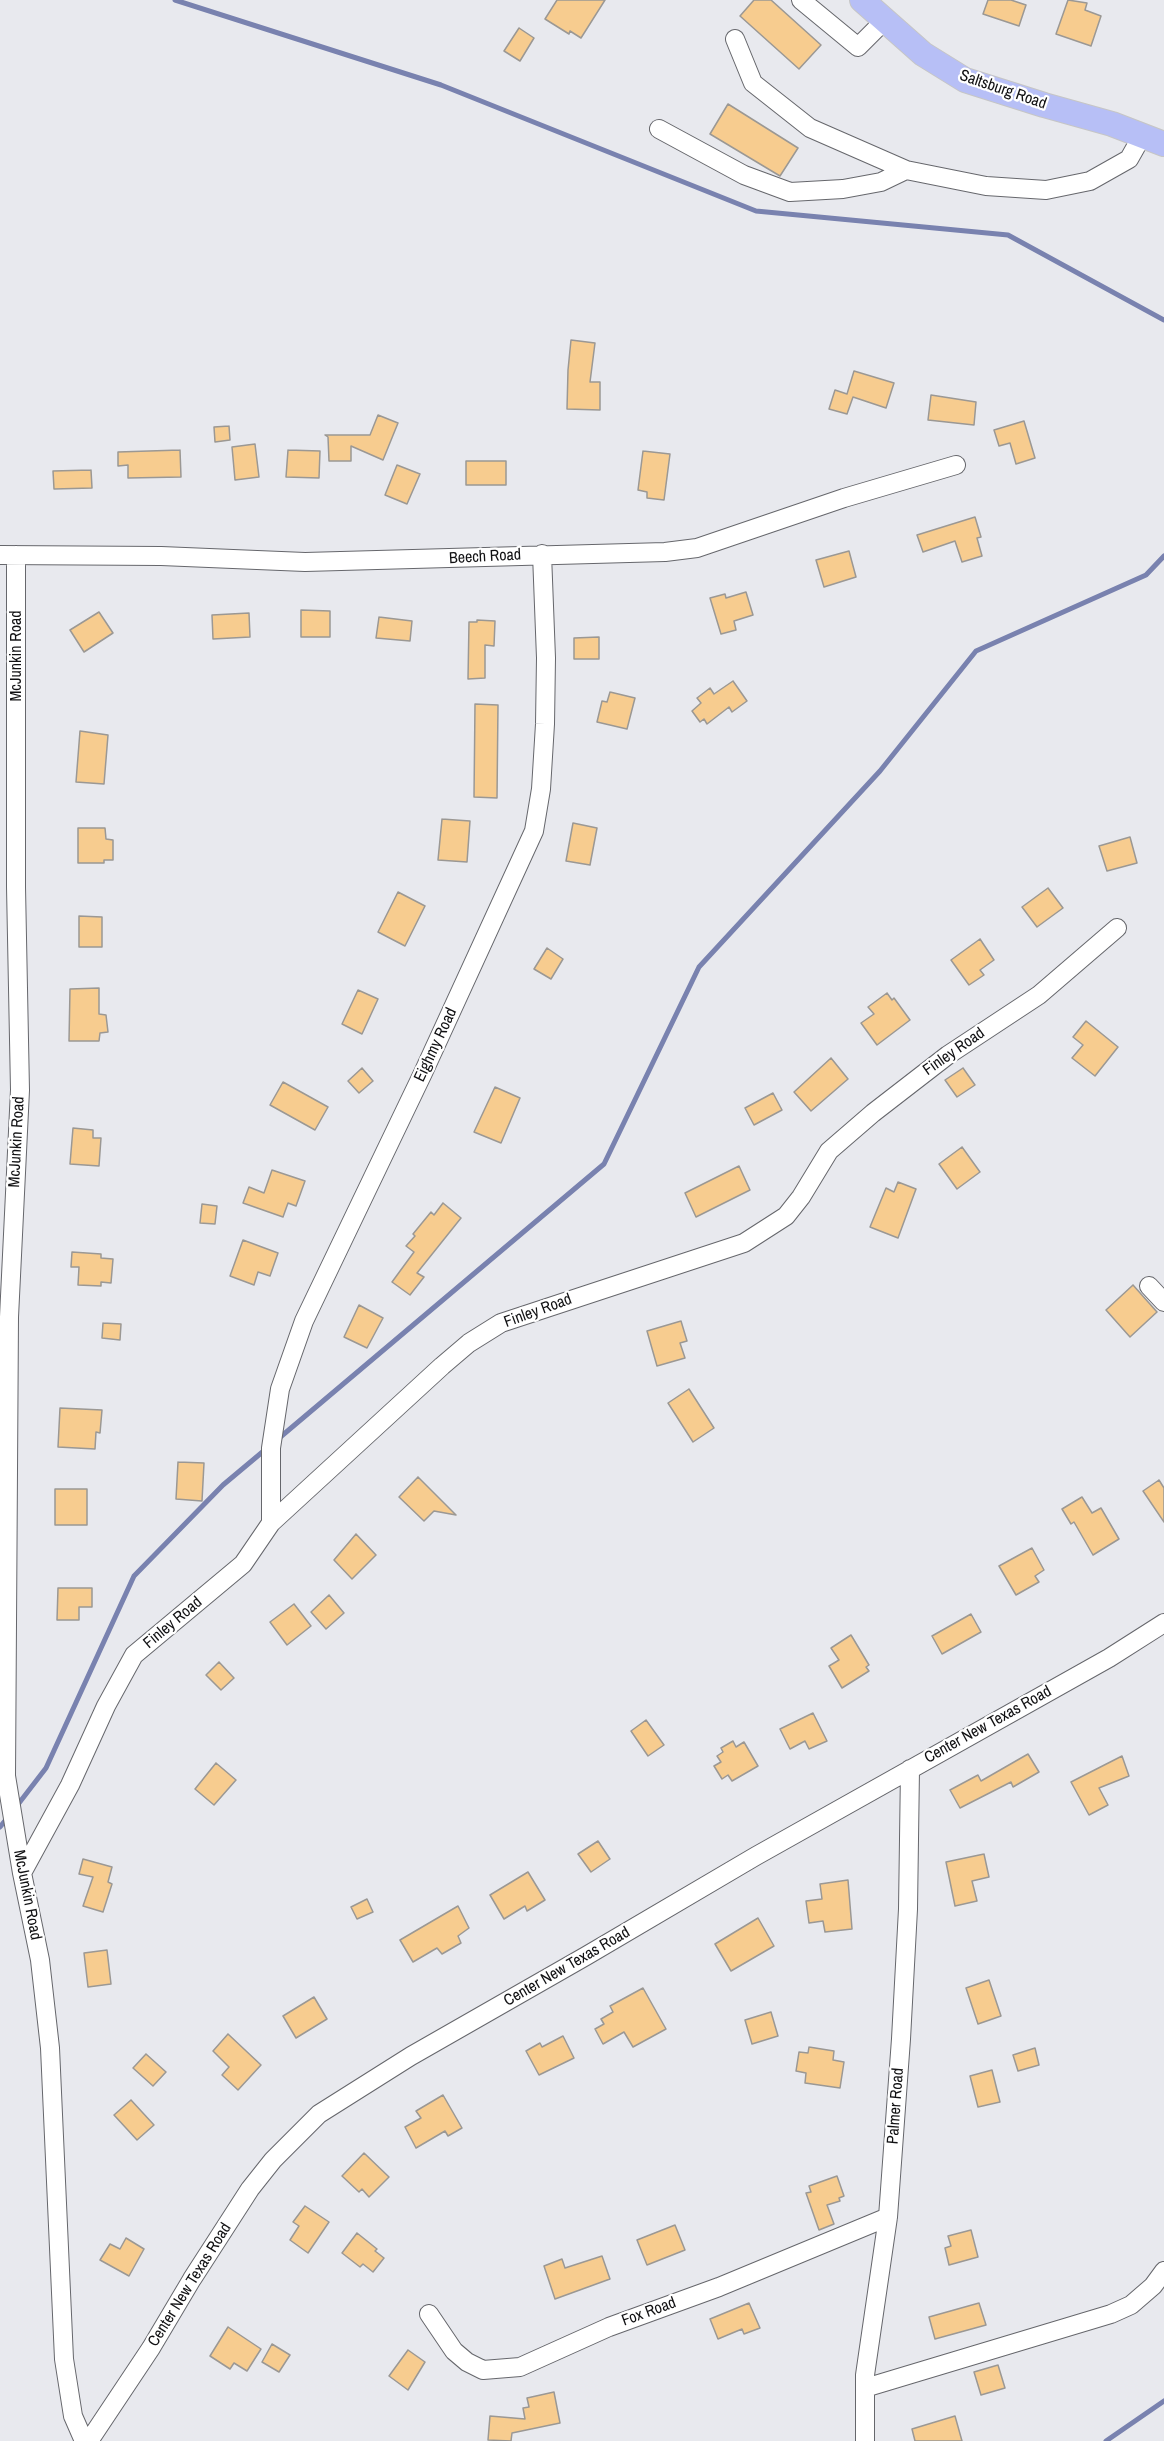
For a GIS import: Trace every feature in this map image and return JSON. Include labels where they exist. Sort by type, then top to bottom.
[{"type":"main road","name":"Saltsburg Road","points":[[862,0],[923,54],[965,80],[1112,124],[1153,140]]},
{"type":"street","points":[[801,0],[858,47],[884,21]]},
{"type":"street","points":[[735,39],[753,83],[810,128],[906,170],[986,186],[1046,190],[1090,182],[1129,159],[1153,140]]},
{"type":"street","points":[[659,129],[744,175],[790,192],[843,189],[881,182],[906,170]]},
{"type":"street","name":"Beech Road","points":[[8,555],[161,556],[305,562],[665,552],[697,548],[844,498],[956,465]]},
{"type":"street","name":"McJunkin Road","points":[[8,555],[20,1090],[9,1317],[6,1776],[22,1873],[40,1960],[50,2048],[64,2359],[73,2416],[84,2441]]},
{"type":"street","name":"Eighmy Road","points":[[271,1523],[271,1448],[279,1389],[304,1321],[423,1073],[534,831],[541,789],[545,724],[542,555]]},
{"type":"street","name":"Finley Road","points":[[22,1873],[70,1785],[105,1706],[134,1655],[243,1564],[271,1523],[442,1366],[469,1343],[501,1323],[744,1243],[786,1216],[801,1197],[829,1151],[948,1055],[1039,995],[1117,928]]},
{"type":"street","points":[[1149,1286],[1164,1302]]},
{"type":"street","name":"Center New Texas Road","points":[[89,2441],[151,2348],[250,2189],[273,2160],[319,2114],[411,2056],[910,1769],[1109,1658],[1164,1623]]},
{"type":"street","name":"Palmer Road","points":[[865,2441],[865,2388],[888,2217],[908,1909],[910,1769]]},
{"type":"street","name":"Fox Road","points":[[429,2314],[454,2350],[467,2362],[483,2370],[496,2371],[520,2367],[609,2327],[719,2287],[888,2217]]},
{"type":"street","points":[[865,2388],[1111,2314],[1131,2305],[1153,2286],[1164,2271]]},
{"type":"building","points":[[557,0],[605,0],[581,38],[570,31],[569,34],[545,19]]},
{"type":"building","points":[[754,0],[771,0],[821,45],[799,69],[740,16]]},
{"type":"building","points":[[988,0],[1011,0],[1026,5],[1019,26],[983,14]]},
{"type":"building","points":[[1068,0],[1087,3],[1085,10],[1101,16],[1091,46],[1056,34]]},
{"type":"building","points":[[519,28],[534,38],[520,61],[504,51]]},
{"type":"building","points":[[728,104],[798,148],[780,176],[710,134]]},
{"type":"building","points":[[571,340],[595,343],[590,382],[600,382],[600,410],[567,409]]},
{"type":"building","points":[[854,371],[894,383],[886,408],[853,397],[847,414],[829,409],[835,390],[847,394]]},
{"type":"building","points":[[931,395],[976,402],[974,425],[928,420]]},
{"type":"building","points":[[378,415],[398,423],[383,460],[351,446],[351,461],[329,461],[328,437],[325,435],[370,435]]},
{"type":"building","points":[[1024,421],[1035,458],[1016,464],[1010,443],[999,446],[994,430]]},
{"type":"building","points":[[229,426],[230,440],[215,442],[214,427]]},
{"type":"building","points":[[255,444],[259,477],[235,480],[232,447]]},
{"type":"building","points":[[180,450],[181,477],[128,478],[128,465],[118,466],[118,452]]},
{"type":"building","points":[[288,450],[320,451],[319,478],[286,477]]},
{"type":"building","points":[[643,451],[670,454],[664,500],[647,498],[647,492],[638,490]]},
{"type":"building","points":[[466,461],[506,461],[506,485],[466,485]]},
{"type":"building","points":[[397,465],[420,474],[407,504],[385,495]]},
{"type":"building","points":[[91,470],[92,488],[54,489],[53,471]]},
{"type":"building","points":[[975,517],[981,537],[977,538],[982,556],[962,562],[955,541],[923,552],[917,535]]},
{"type":"building","points":[[849,551],[856,577],[824,587],[816,560]]},
{"type":"building","points":[[746,592],[753,615],[734,621],[736,630],[721,634],[710,598],[725,594],[726,598]]},
{"type":"building","points":[[301,610],[330,611],[330,637],[301,637]]},
{"type":"building","points":[[99,612],[113,633],[84,652],[70,630]]},
{"type":"building","points":[[249,613],[250,637],[213,639],[212,615]]},
{"type":"building","points":[[379,617],[412,621],[410,641],[376,638]]},
{"type":"building","points":[[477,620],[495,621],[494,646],[485,645],[485,678],[468,679],[469,622],[477,622]]},
{"type":"building","points":[[599,637],[599,659],[574,659],[574,638]]},
{"type":"building","points":[[733,681],[747,701],[732,712],[729,707],[707,724],[704,719],[700,722],[692,711],[701,703],[697,698],[710,688],[714,694]]},
{"type":"building","points":[[610,692],[635,698],[627,729],[597,722],[602,701],[607,702]]},
{"type":"building","points":[[475,704],[498,705],[497,798],[474,797]]},
{"type":"building","points":[[80,731],[108,735],[104,784],[76,782]]},
{"type":"building","points":[[442,819],[470,821],[467,862],[438,860]]},
{"type":"building","points":[[573,823],[597,828],[590,865],[566,861]]},
{"type":"building","points":[[78,828],[105,828],[106,839],[113,840],[113,860],[104,860],[104,863],[78,863]]},
{"type":"building","points":[[1130,837],[1137,863],[1107,871],[1099,846]]},
{"type":"building","points":[[1048,888],[1063,908],[1037,927],[1022,907]]},
{"type":"building","points":[[398,892],[425,906],[405,946],[378,932]]},
{"type":"building","points":[[79,916],[102,917],[102,947],[79,947]]},
{"type":"building","points":[[980,939],[994,960],[980,970],[984,975],[969,985],[951,960]]},
{"type":"building","points":[[547,948],[563,959],[551,979],[534,969]]},
{"type":"building","points":[[99,988],[99,1014],[106,1015],[108,1032],[100,1033],[99,1041],[69,1041],[70,989]]},
{"type":"building","points":[[358,990],[378,999],[362,1034],[342,1024]]},
{"type":"building","points":[[887,993],[892,1000],[894,998],[910,1020],[877,1045],[861,1023],[874,1014],[868,1007]]},
{"type":"building","points":[[1086,1021],[1118,1047],[1095,1076],[1072,1058],[1083,1045],[1073,1037]]},
{"type":"building","points":[[831,1058],[848,1079],[811,1111],[794,1092]]},
{"type":"building","points":[[362,1068],[373,1081],[359,1093],[348,1081]]},
{"type":"building","points":[[963,1068],[975,1085],[957,1097],[945,1080]]},
{"type":"building","points":[[283,1082],[328,1107],[315,1130],[270,1105]]},
{"type":"building","points":[[495,1087],[520,1098],[501,1143],[474,1132]]},
{"type":"building","points":[[773,1093],[782,1110],[754,1125],[745,1108]]},
{"type":"building","points":[[73,1128],[93,1130],[93,1138],[101,1138],[99,1166],[70,1164]]},
{"type":"building","points":[[962,1147],[980,1172],[957,1189],[939,1164]]},
{"type":"building","points":[[739,1166],[750,1190],[696,1217],[685,1193]]},
{"type":"building","points":[[272,1170],[305,1181],[296,1206],[288,1203],[283,1217],[243,1203],[249,1187],[264,1193]]},
{"type":"building","points":[[898,1182],[916,1189],[898,1238],[870,1227],[886,1188],[894,1192]]},
{"type":"building","points":[[443,1203],[461,1218],[417,1273],[424,1277],[410,1295],[392,1282],[414,1252],[406,1246],[415,1236],[413,1234],[431,1212],[434,1215]]},
{"type":"building","points":[[202,1204],[217,1206],[215,1224],[200,1223]]},
{"type":"building","points":[[243,1240],[278,1253],[270,1276],[258,1272],[254,1285],[230,1276]]},
{"type":"building","points":[[72,1252],[101,1254],[101,1258],[113,1259],[111,1283],[101,1282],[101,1286],[78,1285],[79,1267],[71,1267]]},
{"type":"building","points":[[1133,1285],[1157,1312],[1130,1337],[1106,1310]]},
{"type":"building","points":[[359,1305],[383,1318],[367,1348],[344,1337]]},
{"type":"building","points":[[681,1321],[687,1341],[680,1343],[685,1358],[657,1366],[647,1331]]},
{"type":"building","points":[[103,1323],[121,1324],[120,1340],[102,1338]]},
{"type":"building","points":[[689,1389],[714,1428],[693,1442],[668,1403]]},
{"type":"building","points":[[60,1408],[102,1410],[100,1433],[96,1432],[95,1449],[58,1447]]},
{"type":"building","points":[[178,1462],[204,1463],[202,1501],[176,1499]]},
{"type":"building","points":[[418,1477],[456,1515],[434,1511],[424,1521],[399,1497]]},
{"type":"building","points":[[1159,1480],[1164,1488],[1164,1522],[1143,1491]]},
{"type":"building","points":[[55,1489],[87,1489],[87,1525],[55,1525]]},
{"type":"building","points":[[1082,1497],[1092,1513],[1101,1508],[1119,1539],[1093,1555],[1074,1522],[1071,1524],[1062,1509]]},
{"type":"building","points":[[356,1534],[376,1555],[352,1579],[334,1560]]},
{"type":"building","points":[[1032,1548],[1044,1570],[1035,1576],[1039,1582],[1016,1595],[999,1566]]},
{"type":"building","points":[[58,1588],[92,1588],[92,1607],[79,1607],[79,1620],[57,1620]]},
{"type":"building","points":[[329,1595],[344,1613],[326,1629],[311,1612]]},
{"type":"building","points":[[294,1604],[311,1626],[287,1645],[270,1622]]},
{"type":"building","points":[[971,1614],[981,1632],[942,1654],[932,1636]]},
{"type":"building","points":[[851,1635],[869,1665],[866,1667],[869,1671],[842,1688],[829,1666],[839,1660],[831,1648]]},
{"type":"building","points":[[219,1662],[234,1678],[221,1690],[206,1675]]},
{"type":"building","points":[[813,1713],[827,1741],[809,1749],[805,1741],[790,1749],[780,1729]]},
{"type":"building","points":[[646,1720],[664,1745],[648,1756],[631,1731]]},
{"type":"building","points":[[733,1741],[736,1747],[744,1742],[758,1766],[732,1781],[728,1775],[722,1779],[714,1766],[721,1762],[717,1756],[723,1752],[721,1748]]},
{"type":"building","points":[[1028,1754],[1039,1772],[1013,1787],[1011,1782],[960,1808],[950,1790],[978,1775],[981,1781]]},
{"type":"building","points":[[1122,1756],[1129,1776],[1099,1788],[1108,1805],[1089,1815],[1071,1782]]},
{"type":"building","points":[[216,1763],[236,1780],[214,1805],[195,1789]]},
{"type":"building","points":[[598,1841],[610,1859],[591,1872],[578,1854]]},
{"type":"building","points":[[984,1854],[989,1877],[972,1881],[977,1901],[955,1906],[946,1862]]},
{"type":"building","points":[[83,1859],[112,1867],[108,1882],[112,1884],[103,1912],[83,1906],[93,1877],[79,1874]]},
{"type":"building","points":[[528,1872],[545,1900],[527,1911],[525,1906],[504,1919],[490,1895]]},
{"type":"building","points":[[848,1880],[852,1929],[825,1932],[823,1921],[809,1923],[806,1901],[822,1899],[820,1884]]},
{"type":"building","points":[[367,1899],[373,1912],[357,1919],[351,1907]]},
{"type":"building","points":[[458,1906],[469,1928],[458,1936],[461,1943],[442,1954],[437,1948],[413,1962],[400,1940]]},
{"type":"building","points":[[758,1918],[774,1946],[731,1971],[715,1944]]},
{"type":"building","points":[[107,1950],[111,1984],[88,1987],[84,1953]]},
{"type":"building","points":[[989,1980],[1001,2016],[978,2024],[966,1988]]},
{"type":"building","points":[[643,1988],[666,2029],[633,2047],[624,2032],[603,2044],[595,2029],[604,2024],[601,2019],[613,2012],[610,2006]]},
{"type":"building","points":[[314,1997],[327,2019],[296,2038],[283,2016]]},
{"type":"building","points":[[771,2012],[778,2036],[752,2044],[745,2020]]},
{"type":"building","points":[[228,2034],[261,2065],[238,2090],[222,2075],[229,2067],[213,2051]]},
{"type":"building","points":[[563,2036],[574,2058],[539,2075],[526,2051],[540,2043],[542,2047]]},
{"type":"building","points":[[809,2047],[834,2051],[833,2060],[844,2062],[840,2088],[805,2083],[806,2073],[796,2071],[799,2052],[808,2053]]},
{"type":"building","points":[[1035,2048],[1039,2065],[1018,2071],[1013,2055]]},
{"type":"building","points":[[146,2054],[166,2072],[153,2086],[133,2068]]},
{"type":"building","points":[[992,2070],[1000,2102],[978,2107],[970,2076]]},
{"type":"building","points":[[443,2095],[462,2128],[448,2136],[445,2131],[416,2148],[405,2127],[421,2118],[416,2111]]},
{"type":"building","points":[[131,2100],[154,2125],[137,2140],[114,2115]]},
{"type":"building","points":[[364,2153],[389,2177],[369,2197],[362,2189],[359,2192],[342,2176]]},
{"type":"building","points":[[837,2176],[844,2196],[839,2198],[840,2201],[827,2205],[834,2224],[819,2230],[806,2193],[811,2192],[809,2186]]},
{"type":"building","points":[[305,2206],[329,2222],[308,2253],[290,2240],[299,2226],[293,2222]]},
{"type":"building","points":[[675,2225],[685,2250],[647,2265],[637,2240]]},
{"type":"building","points":[[971,2230],[978,2257],[949,2265],[945,2248],[951,2246],[948,2236]]},
{"type":"building","points":[[357,2233],[377,2249],[375,2251],[384,2258],[373,2272],[363,2264],[360,2267],[342,2253]]},
{"type":"building","points":[[126,2238],[144,2249],[129,2276],[100,2260],[110,2244],[120,2249]]},
{"type":"building","points":[[602,2256],[610,2279],[555,2299],[544,2266],[562,2259],[565,2268]]},
{"type":"building","points":[[749,2303],[760,2328],[744,2334],[742,2329],[718,2339],[710,2319]]},
{"type":"building","points":[[979,2303],[986,2325],[935,2339],[929,2317]]},
{"type":"building","points":[[228,2327],[261,2349],[247,2371],[234,2363],[230,2369],[210,2356]]},
{"type":"building","points":[[272,2344],[290,2355],[279,2372],[262,2362]]},
{"type":"building","points":[[408,2350],[425,2362],[408,2390],[389,2376]]},
{"type":"building","points":[[998,2365],[1005,2388],[981,2395],[974,2372]]},
{"type":"building","points":[[554,2392],[560,2423],[512,2433],[511,2441],[488,2440],[490,2416],[525,2419],[523,2408],[529,2407],[527,2398]]},
{"type":"building","points":[[955,2416],[962,2441],[915,2441],[912,2429]]},
{"type":"waterway","points":[[175,0],[441,85],[756,211],[1008,235],[1164,320]]},
{"type":"waterway","points":[[278,1439],[604,1164],[699,967],[880,771],[976,651],[1146,575],[1164,556]]},
{"type":"waterway","points":[[16,1807],[46,1768],[134,1576],[223,1485],[266,1449]]},
{"type":"waterway","points":[[0,1827],[8,1817]]},
{"type":"waterway","points":[[1106,2441],[1164,2401]]}]
